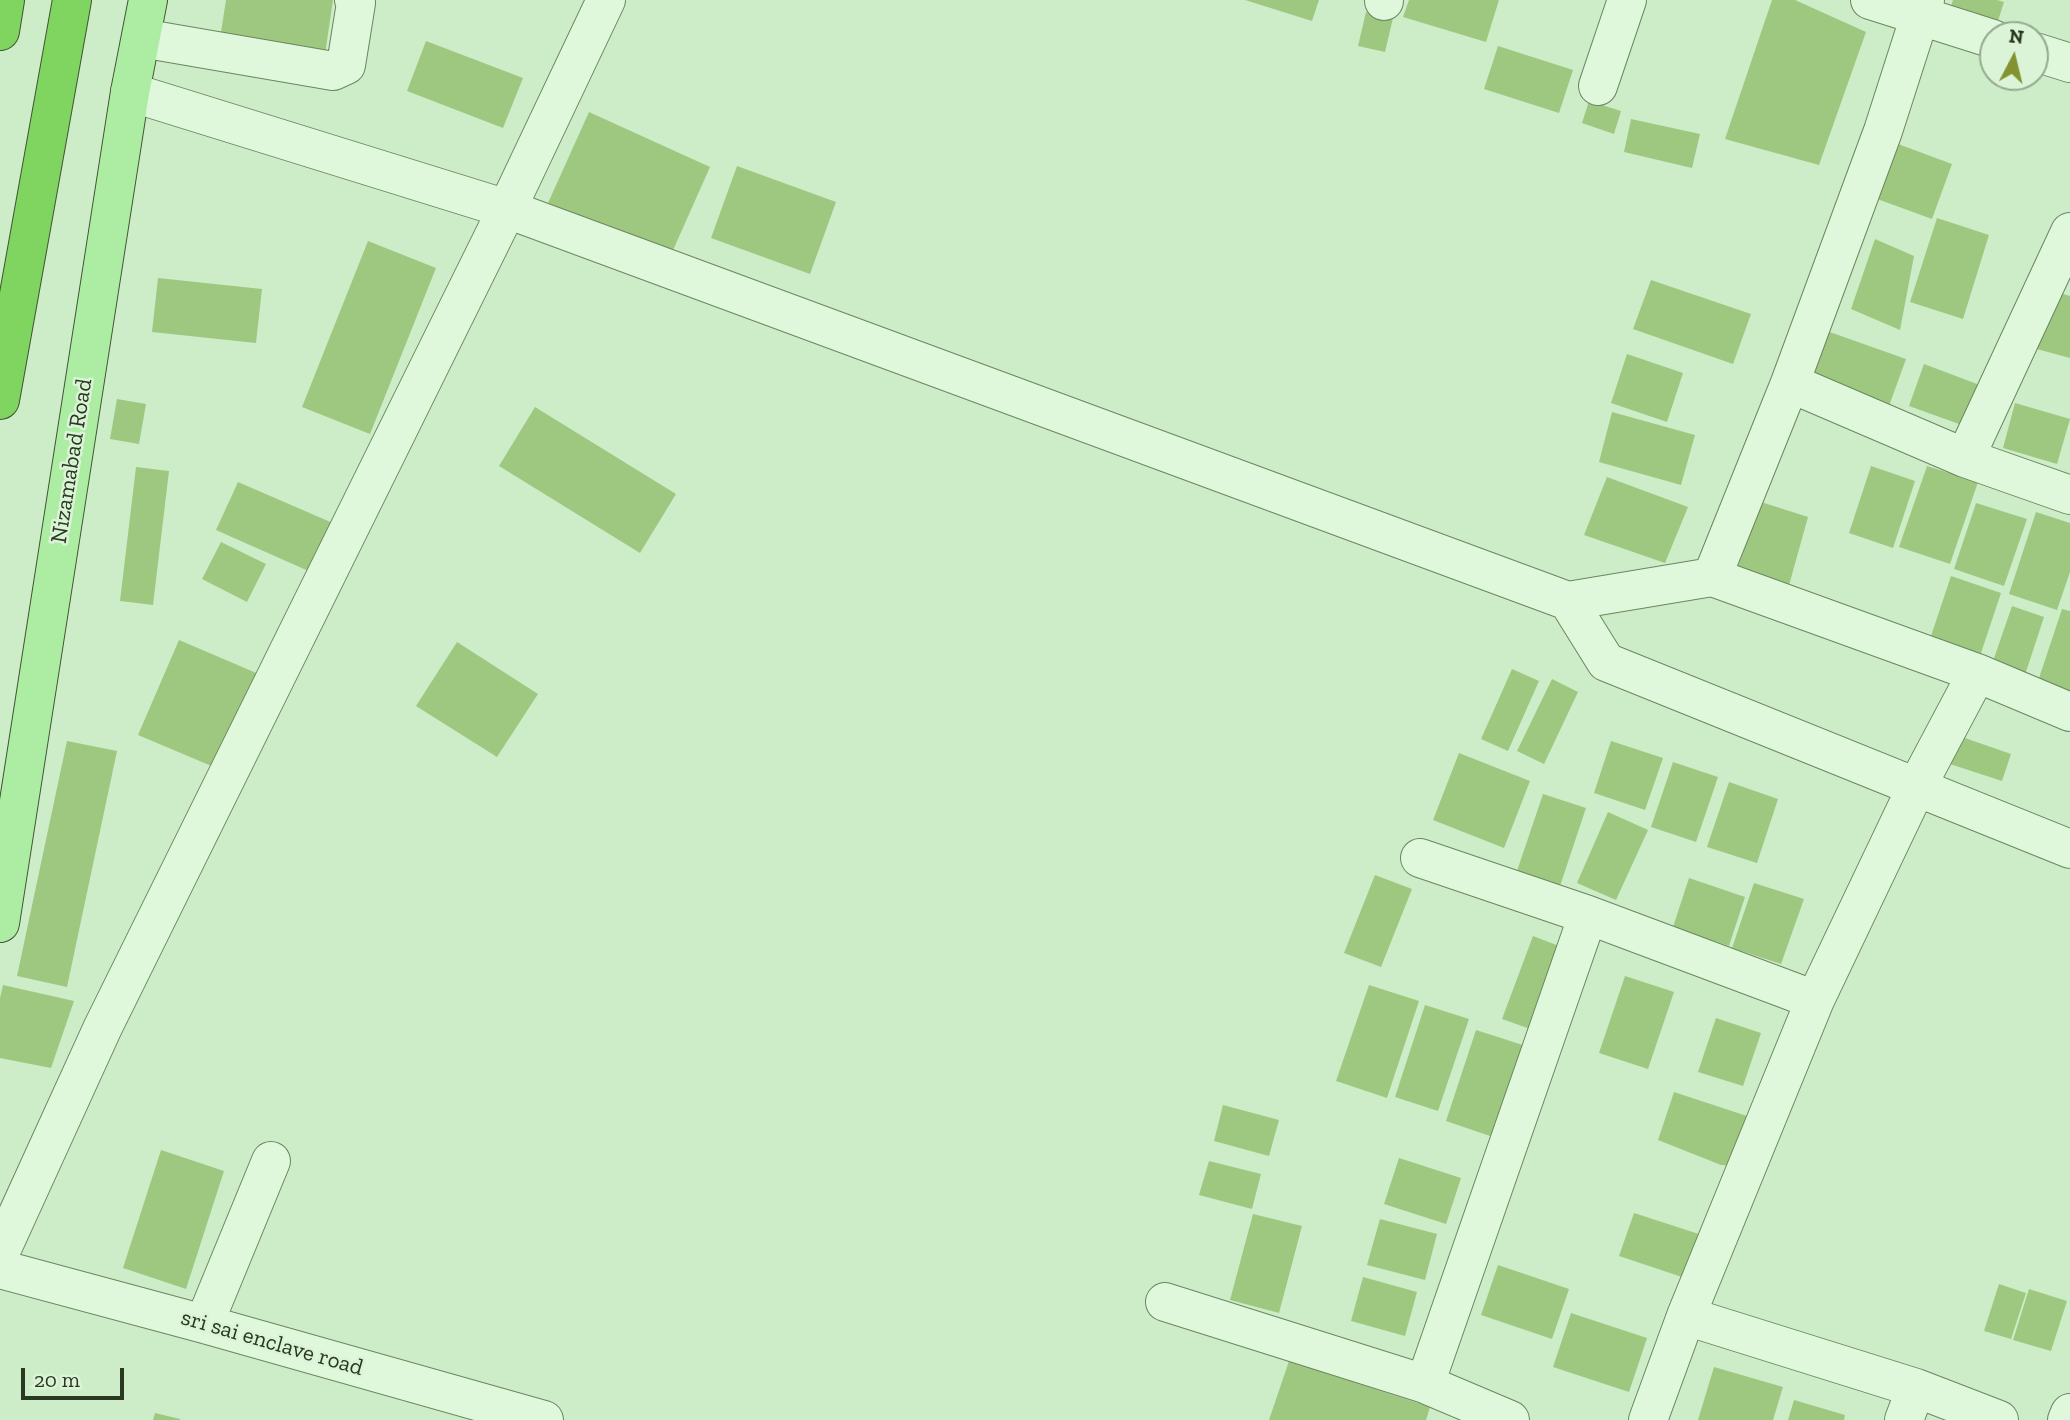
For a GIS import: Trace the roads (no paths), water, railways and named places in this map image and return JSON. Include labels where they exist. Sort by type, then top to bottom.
[{"type":"highway","points":[[0,31],[5,0]]},
{"type":"highway","points":[[0,400],[72,0]]},
{"type":"main road","name":"Nizamabad Road","points":[[0,923],[130,92],[148,0]]},
{"type":"street","points":[[141,38],[333,71],[346,65],[356,3],[354,0]]},
{"type":"street","points":[[0,1253],[103,1027],[507,209],[606,0]]},
{"type":"street","points":[[1598,86],[1627,0]]},
{"type":"street","points":[[1870,0],[1922,8],[1979,33]]},
{"type":"street","points":[[1712,577],[1790,383],[1883,131],[1922,8]]},
{"type":"street","points":[[2049,56],[2070,63]]},
{"type":"street","points":[[130,92],[507,209],[1568,601],[1712,577],[1977,673],[2070,712]]},
{"type":"street","points":[[1965,458],[2070,232]]},
{"type":"street","points":[[1790,383],[1965,458],[2070,495]]},
{"type":"street","points":[[1568,601],[1606,662],[2070,849]]},
{"type":"street","points":[[1648,1420],[1686,1316],[1815,1000],[1916,788],[1977,673]]},
{"type":"street","points":[[1420,858],[1588,915],[1815,1000]]},
{"type":"street","points":[[1424,1384],[1588,915]]},
{"type":"street","points":[[204,1324],[271,1161]]},
{"type":"street","name":"sri sai enclave road","points":[[0,1269],[544,1420]]},
{"type":"street","points":[[1165,1301],[1424,1384],[1510,1420]]},
{"type":"street","points":[[1686,1316],[1910,1404],[1999,1420]]},
{"type":"street","points":[[2067,1420],[2070,1413]]}]
